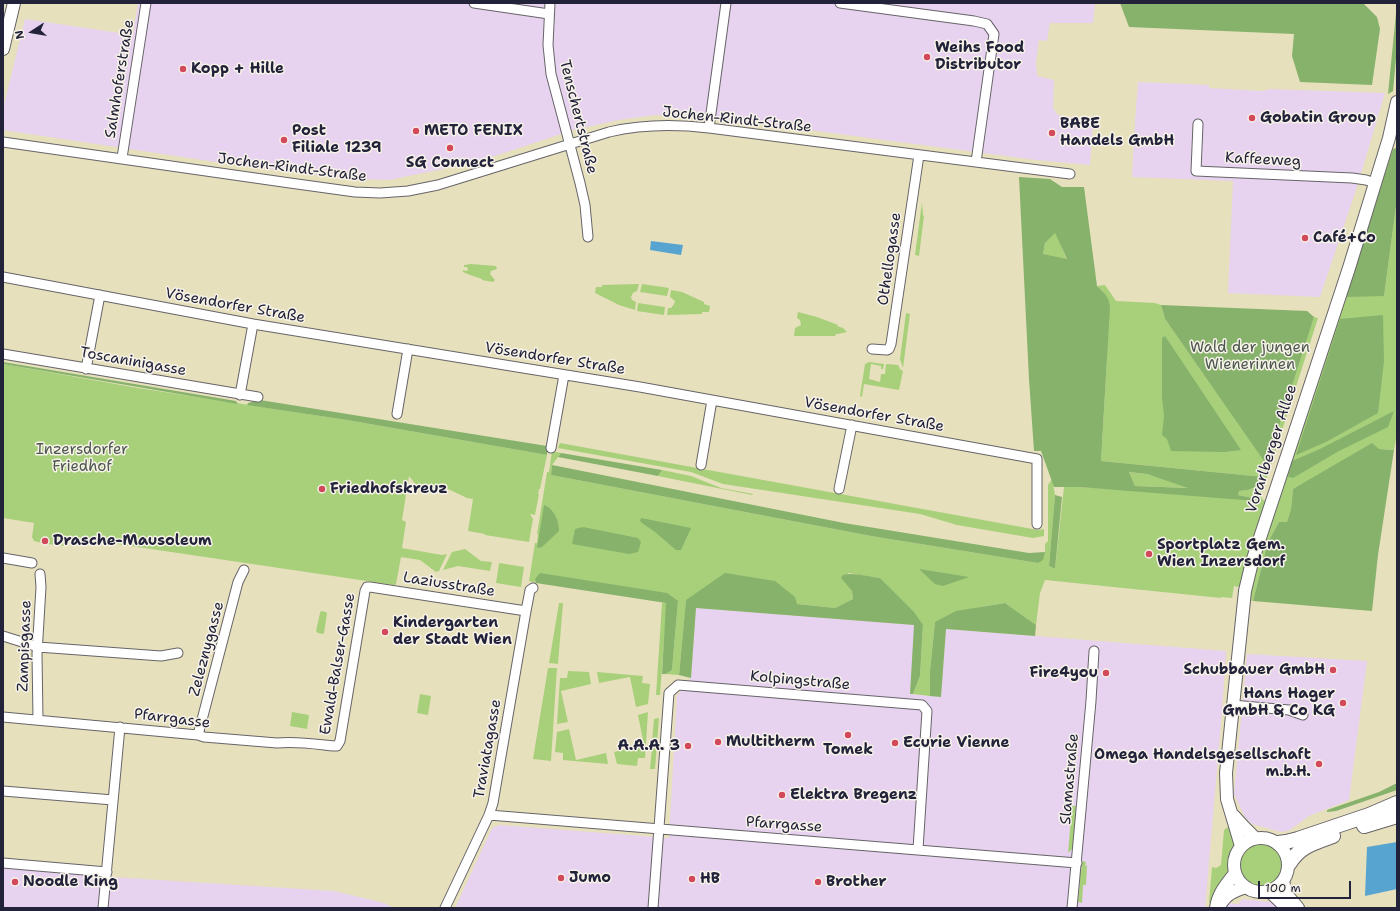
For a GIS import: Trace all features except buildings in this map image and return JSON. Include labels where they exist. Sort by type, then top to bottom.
[{"type":"highway","points":[[1278,843],[1292,841],[1369,815],[1397,803]]},
{"type":"highway","points":[[1369,815],[1397,808]]},
{"type":"highway","points":[[1289,864],[1298,852],[1306,847],[1369,824],[1397,816]]},
{"type":"main road","points":[[9,24],[10,3]]},
{"type":"main road","points":[[3,49],[14,3]]},
{"type":"main road","name":"Vorarlberger Allee","points":[[1241,846],[1227,799],[1225,783],[1245,591],[1252,562],[1349,268],[1389,138],[1397,102]]},
{"type":"main road","name":"Vorarlberger Allee","points":[[1232,814],[1255,838]]},
{"type":"main road","points":[[1263,837],[1271,838],[1278,843],[1285,850],[1289,864],[1288,874],[1283,882],[1276,888],[1269,891],[1260,892],[1246,887],[1238,880],[1235,873],[1234,863],[1236,854],[1241,846],[1248,840],[1263,837]]},
{"type":"main road","points":[[1218,908],[1217,899],[1235,873]]},
{"type":"main road","points":[[1283,882],[1287,894],[1298,908]]},
{"type":"main road","points":[[1218,908],[1225,897],[1229,894],[1246,887]]},
{"type":"main road","points":[[1269,891],[1287,908]]},
{"type":"street","name":"Salmhoferstraße","points":[[122,158],[146,3]]},
{"type":"street","points":[[474,3],[549,14]]},
{"type":"street","name":"Tenschertstraße","points":[[550,3],[548,45],[550,74],[583,193],[588,237]]},
{"type":"street","points":[[709,128],[726,3]]},
{"type":"street","points":[[840,3],[987,24],[994,34],[976,162]]},
{"type":"street","name":"Kaffeeweg","points":[[1198,124],[1196,171],[1352,178],[1375,183]]},
{"type":"street","name":"Jochen-Rindt-Straße","points":[[3,142],[354,192],[380,193],[408,191],[438,185],[609,132],[636,126],[664,125],[709,128],[1070,174]]},
{"type":"street","name":"Othellogasse","points":[[872,349],[887,350],[891,344],[919,155]]},
{"type":"street","name":"Vösendorfer Straße","points":[[3,277],[253,324],[712,400],[1037,459],[1037,524]]},
{"type":"street","points":[[86,369],[100,295]]},
{"type":"street","points":[[240,395],[253,324]]},
{"type":"street","points":[[397,414],[408,349]]},
{"type":"street","name":"Toscaninigasse","points":[[3,354],[258,397]]},
{"type":"street","points":[[551,448],[564,375]]},
{"type":"street","points":[[701,465],[712,400]]},
{"type":"street","points":[[840,489],[852,425]]},
{"type":"street","points":[[3,558],[32,563]]},
{"type":"street","name":"Zeleznygasse","points":[[198,735],[238,582],[244,570]]},
{"type":"street","name":"Zampisgasse","points":[[38,719],[40,574]]},
{"type":"street","name":"Laziusstraße","points":[[367,588],[370,586],[526,611]]},
{"type":"street","name":"Ewald-Balser-Gasse","points":[[337,746],[340,741],[365,591],[367,588]]},
{"type":"street","name":"Traviatagasse","points":[[445,908],[489,815],[493,803],[526,611],[530,590],[533,588]]},
{"type":"street","points":[[3,636],[38,647],[161,656],[178,653]]},
{"type":"street","name":"Slamastraße","points":[[1072,908],[1091,701],[1094,652]]},
{"type":"street","name":"Kolpingstraße","points":[[653,908],[669,693],[678,685],[922,705],[927,711],[918,849]]},
{"type":"street","points":[[1232,705],[1290,710],[1303,715]]},
{"type":"street","name":"Pfarrgasse","points":[[3,717],[120,727],[198,735],[204,737],[337,746]]},
{"type":"street","points":[[103,908],[120,727]]},
{"type":"street","points":[[3,791],[113,800]]},
{"type":"street","name":"Pfarrgasse","points":[[489,815],[659,830],[1077,862]]},
{"type":"street","points":[[3,863],[107,872]]},
{"type":"shaded area","points":[[138,3],[1095,3],[1093,23],[1050,23],[1047,41],[1039,40],[1036,62],[1037,76],[1054,80],[1053,108],[1058,115],[1093,121],[1090,165],[1036,160],[696,115],[655,115],[619,120],[573,130],[477,162],[389,180],[352,179],[236,165],[3,130],[3,109],[25,19],[133,35]]},
{"type":"shaded area","points":[[1138,82],[1209,85],[1209,88],[1262,91],[1270,89],[1385,93],[1357,187],[1320,297],[1228,293],[1233,181],[1132,177]]},
{"type":"shaded area","points":[[696,608],[915,625],[910,694],[941,697],[946,629],[1226,651],[1205,908],[455,908],[492,828],[500,825],[669,838],[677,696],[691,678]]},
{"type":"shaded area","points":[[1247,654],[1367,661],[1349,800],[1309,816],[1290,830],[1286,831],[1281,832],[1252,824],[1245,817],[1234,794]]},
{"type":"shaded area","points":[[3,867],[96,876],[334,891],[384,903],[394,908],[3,908]]},
{"type":"shaded area","points":[[1243,899],[1270,902],[1278,908],[1226,908],[1226,903],[1239,904]]},
{"type":"green space","points":[[1120,3],[1363,3],[1377,17],[1380,29],[1372,85],[1300,82],[1292,56],[1294,34],[1129,27]]},
{"type":"green space","points":[[1397,3],[1397,48],[1393,91],[1388,94]]},
{"type":"green space","points":[[1397,148],[1397,199],[1384,296],[1345,297],[1393,149]]},
{"type":"green space","points":[[1385,169],[1387,170],[1384,296],[1397,199],[1397,434],[1394,450],[1379,449],[1293,489],[1291,509],[1287,522],[1279,522],[1268,542],[1253,601],[1249,600],[1252,579]]},
{"type":"green space","points":[[1019,177],[1050,179],[1062,187],[1084,187],[1097,286],[1106,295],[1109,300],[1110,307],[1101,461],[1264,477],[1263,484],[1248,490],[1239,491],[1238,495],[1253,498],[1256,501],[1079,487],[1054,487],[1041,451],[1034,451]],"holes":[[[1055,233],[1067,259],[1043,254],[1045,243]],[[1129,472],[1147,474],[1188,488],[1135,486]]]},
{"type":"green space","points":[[922,202],[924,216],[919,256],[915,255]]},
{"type":"green space","points":[[1055,232],[1067,260],[1043,254],[1045,243]]},
{"type":"green space","points":[[471,264],[496,266],[497,269],[491,271],[490,274],[495,280],[493,282],[482,280],[463,272],[463,270],[467,271],[468,269],[467,267],[464,267],[464,265]]},
{"type":"green space","points":[[639,284],[637,291],[633,293],[631,297],[632,300],[636,302],[635,310],[619,305],[595,293],[596,287],[602,287],[602,285]]},
{"type":"green space","points":[[642,284],[669,288],[667,296],[640,292]]},
{"type":"green space","points":[[1105,285],[1116,301],[1155,303],[1161,305],[1165,319],[1264,460],[1314,317],[1318,318],[1261,496],[1263,500],[1266,500],[1267,497],[1242,583],[1238,587],[1234,586],[1232,598],[1045,580],[1040,593],[1036,625],[1005,603],[980,607],[935,622],[930,671],[930,696],[913,694],[920,676],[923,625],[880,578],[849,573],[842,578],[852,591],[853,599],[835,608],[797,604],[686,601],[679,675],[666,674],[672,670],[678,601],[535,579],[536,583],[529,581],[535,543],[537,543],[537,534],[547,472],[549,472],[552,451],[561,453],[552,465],[551,475],[871,536],[1038,563],[1045,552],[1045,544],[1048,541],[1048,485],[1052,479],[1055,495],[1049,566],[1055,569],[1064,487],[1253,498],[1238,495],[1239,491],[1248,490],[1263,484],[1263,477],[1101,461],[1107,357],[1103,291],[1097,286]]},
{"type":"green space","points":[[671,290],[682,292],[704,302],[704,304],[710,306],[709,312],[702,312],[702,314],[667,315],[668,308],[671,308],[675,301],[670,297]]},
{"type":"green space","points":[[638,303],[665,307],[664,315],[637,311]]},
{"type":"green space","name":"Wald der jungen Wienerinnen","points":[[1161,305],[1307,311],[1314,317],[1268,460],[1264,461],[1165,319]]},
{"type":"green space","points":[[798,312],[838,325],[837,326],[843,328],[847,332],[836,334],[835,336],[794,336],[795,328],[801,325],[800,320],[797,318]]},
{"type":"green space","points":[[906,313],[910,314],[903,368],[900,359]]},
{"type":"green space","name":"Wald der jungen Wienerinnen","points":[[1383,315],[1384,361],[1378,413],[1326,442],[1296,455],[1340,319]]},
{"type":"green space","name":"Wald der jungen Wienerinnen","points":[[1165,336],[1241,450],[1224,452],[1171,451],[1167,439],[1162,435],[1164,416],[1162,397],[1162,338]]},
{"type":"green space","points":[[3,362],[236,401],[238,404],[3,364]]},
{"type":"green space","points":[[869,362],[884,364],[883,369],[881,369],[881,366],[871,364],[869,379],[880,382],[881,374],[885,374],[886,364],[898,365],[903,371],[899,390],[864,384],[862,397],[860,396],[865,364]]},
{"type":"green space","name":"Inzersdorfer Friedhof","points":[[3,364],[138,388],[347,420],[547,455],[535,515],[530,514],[533,519],[529,542],[468,531],[473,499],[467,498],[446,488],[420,490],[409,476],[402,520],[406,522],[402,548],[442,555],[447,554],[439,571],[436,572],[420,560],[401,557],[396,584],[394,585],[70,537],[68,544],[65,546],[34,541],[32,537],[34,523],[3,518]]},
{"type":"green space","points":[[260,400],[547,446],[547,455],[347,420],[247,405],[248,403]]},
{"type":"green space","points":[[1394,411],[1388,427],[1339,451],[1293,478],[1288,477],[1292,461],[1320,449]]},
{"type":"green space","points":[[560,443],[1038,530],[1044,529],[1044,536],[1033,538],[957,525],[920,514],[723,484],[691,472],[558,448]]},
{"type":"green space","points":[[1372,443],[1379,449],[1394,450],[1378,555],[1372,611],[1253,601],[1268,542],[1279,522],[1287,522],[1291,509],[1293,489]]},
{"type":"green space","points":[[561,453],[662,470],[658,476],[558,457]]},
{"type":"green space","points":[[552,465],[844,523],[1029,553],[1045,552],[1043,560],[1038,563],[871,536],[551,475]]},
{"type":"green space","points":[[662,470],[691,476],[721,488],[753,494],[752,495],[658,476]]},
{"type":"green space","points":[[1129,472],[1147,474],[1190,488],[1135,486]]},
{"type":"green space","points":[[1055,495],[1062,497],[1055,569],[1049,566]]},
{"type":"green space","points":[[544,505],[553,512],[558,523],[559,531],[542,547],[537,548]]},
{"type":"green space","points":[[641,518],[691,528],[681,550],[676,550],[642,523],[640,521]]},
{"type":"green space","points":[[583,527],[638,538],[641,542],[638,552],[629,554],[572,544],[575,529]]},
{"type":"green space","points":[[465,549],[481,561],[492,562],[490,571],[458,566],[443,570],[452,552]]},
{"type":"green space","points":[[499,563],[524,567],[521,587],[496,583]]},
{"type":"green space","points":[[919,569],[969,577],[943,586],[935,584]]},
{"type":"green space","points":[[540,573],[667,593],[678,601],[672,670],[666,674],[662,674],[666,603],[536,583],[535,579]]},
{"type":"green space","points":[[725,573],[775,581],[795,597],[797,604],[835,608],[853,599],[852,591],[841,578],[843,575],[856,574],[880,578],[914,612],[923,625],[920,676],[913,694],[910,694],[914,625],[696,608],[691,678],[679,675],[686,600]]},
{"type":"green space","points":[[667,602],[660,695],[656,695],[662,603]]},
{"type":"green space","points":[[559,603],[563,603],[558,664],[549,663]]},
{"type":"green space","points":[[1005,603],[1036,625],[1035,636],[946,629],[941,697],[930,696],[930,671],[935,622],[956,611]]},
{"type":"green space","points":[[321,611],[326,612],[327,614],[323,634],[316,631]]},
{"type":"green space","points":[[548,668],[557,668],[551,761],[533,759]]},
{"type":"green space","points":[[568,671],[589,672],[591,684],[561,691],[568,722],[557,724],[560,678],[567,678]]},
{"type":"green space","points":[[597,672],[643,676],[642,683],[650,684],[648,704],[636,707],[630,677],[599,683]]},
{"type":"green space","points":[[420,694],[431,696],[428,715],[417,713]]},
{"type":"green space","points":[[292,712],[309,715],[307,729],[290,726]]},
{"type":"green space","points":[[648,712],[645,758],[638,758],[637,766],[617,764],[614,752],[644,745],[638,715]]},
{"type":"green space","points":[[659,718],[655,769],[650,769],[652,748],[654,743],[652,742],[654,719]]},
{"type":"green space","points":[[569,729],[576,760],[606,753],[608,764],[563,760],[563,753],[555,752],[557,732]]},
{"type":"green space","points":[[1397,783],[1397,790],[1336,811],[1327,812],[1327,810],[1379,792]]},
{"type":"green space","points":[[1072,806],[1076,806],[1073,848],[1068,853]]},
{"type":"green space","points":[[1228,827],[1231,828],[1236,844],[1230,857],[1230,871],[1212,903],[1209,903],[1212,867],[1216,868],[1221,865],[1224,830]]},
{"type":"green space","points":[[1257,843],[1265,843],[1277,849],[1283,861],[1283,869],[1277,881],[1265,887],[1257,887],[1245,881],[1239,869],[1239,861],[1245,849]]},
{"type":"green space","points":[[1082,861],[1086,862],[1085,866],[1087,865],[1086,885],[1083,885],[1082,903],[1078,902],[1080,882],[1078,881],[1078,873],[1081,872]]},
{"type":"water","points":[[651,241],[683,245],[681,255],[650,250]]},
{"type":"water","points":[[1397,842],[1397,889],[1365,896],[1367,847]]},
{"type":"place","name":"Weihs Food Distributor","points":[[927,57]]},
{"type":"place","name":"Kopp + Hille","points":[[183,69]]},
{"type":"place","name":"Gobatin Group","points":[[1252,118]]},
{"type":"place","name":"METO FENIX","points":[[416,131]]},
{"type":"place","name":"BABE Handels GmbH","points":[[1052,133]]},
{"type":"place","name":"Post Filiale 1239","points":[[284,140]]},
{"type":"place","name":"SG Connect","points":[[450,148]]},
{"type":"place","name":"Café+Co","points":[[1305,238]]},
{"type":"place","name":"Friedhofskreuz","points":[[322,489]]},
{"type":"place","name":"Drasche-Mausoleum","points":[[45,541]]},
{"type":"place","name":"Sportplatz Gem. Wien Inzersdorf","points":[[1149,554]]},
{"type":"place","name":"Kindergarten der Stadt Wien","points":[[385,632]]},
{"type":"place","name":"Schubbauer GmbH","points":[[1333,670]]},
{"type":"place","name":"Fire4you","points":[[1106,673]]},
{"type":"place","name":"Hans Hager GmbH & Co KG","points":[[1343,703]]},
{"type":"place","name":"Tomek","points":[[848,735]]},
{"type":"place","name":"Multitherm","points":[[718,742]]},
{"type":"place","name":"Ecurie Vienne","points":[[895,743]]},
{"type":"place","name":"A.A.A. 3","points":[[688,746]]},
{"type":"place","name":"Omega Handelsgesellschaft m.b.H.","points":[[1319,764]]},
{"type":"place","name":"Elektra Bregenz","points":[[782,795]]},
{"type":"place","name":"Jumo","points":[[561,878]]},
{"type":"place","name":"HB","points":[[692,879]]},
{"type":"place","name":"Noodle King","points":[[15,882]]},
{"type":"place","name":"Brother","points":[[818,882]]}]
